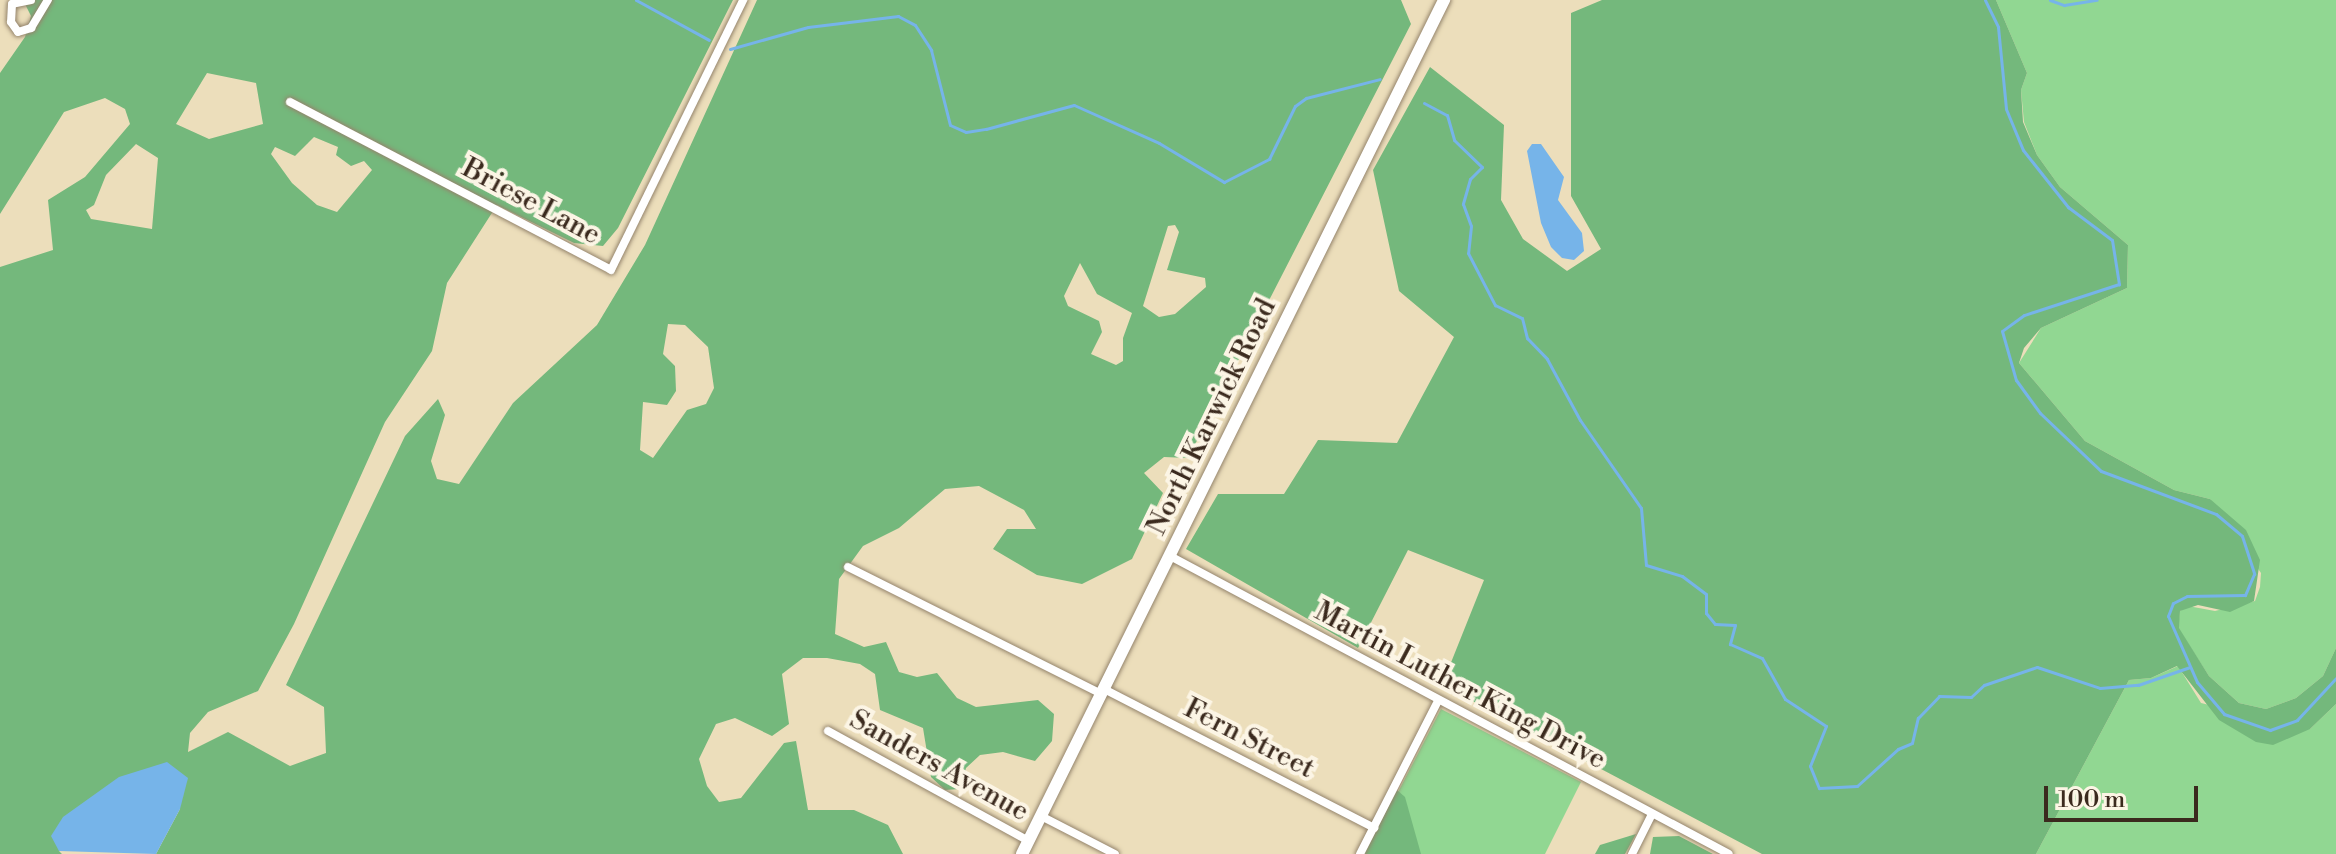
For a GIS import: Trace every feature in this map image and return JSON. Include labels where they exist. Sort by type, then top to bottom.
[{"type":"street","points":[[31,0],[12,4],[11,22],[18,32],[31,28],[48,0]]},
{"type":"street","name":"Briese Lane","points":[[290,102],[611,270],[743,0]]},
{"type":"street","name":"North Karwick Road","points":[[1022,854],[1444,0]]},
{"type":"street","name":"Martin Luther King Drive","points":[[1170,556],[1729,854]]},
{"type":"street","name":"Fern Street","points":[[848,567],[1374,828]]},
{"type":"street","points":[[1360,854],[1438,701]]},
{"type":"street","name":"Sanders Avenue","points":[[828,731],[1029,841]]},
{"type":"street","points":[[1632,854],[1652,814]]},
{"type":"street","points":[[1041,816],[1115,854]]},
{"type":"green space","points":[[23,0],[733,0],[618,228],[603,246],[574,243],[497,205],[447,283],[432,351],[385,422],[294,624],[258,691],[208,712],[190,733],[188,752],[228,732],[290,766],[326,753],[324,707],[286,685],[405,436],[438,399],[445,415],[431,461],[437,479],[459,484],[513,403],[597,325],[645,245],[757,0],[1401,0],[1411,24],[1188,458],[1164,457],[1144,473],[1163,493],[1132,559],[1082,584],[1037,575],[993,549],[1007,529],[1036,529],[1024,510],[979,486],[945,489],[899,528],[863,546],[839,579],[835,634],[864,647],[886,642],[899,672],[917,677],[937,673],[957,698],[976,707],[1038,700],[1054,714],[1052,741],[1035,761],[1003,752],[980,755],[966,768],[960,789],[945,790],[931,777],[923,728],[880,710],[875,674],[860,664],[827,658],[803,658],[782,674],[789,724],[772,736],[735,718],[716,724],[699,759],[707,786],[719,802],[741,798],[784,743],[796,741],[808,810],[854,810],[888,825],[903,854],[156,854],[180,809],[59,851],[62,854],[0,854],[0,267],[53,250],[48,200],[85,177],[130,124],[125,109],[105,98],[64,112],[0,214],[0,73],[25,37],[31,16]],"holes":[[[207,73],[256,83],[263,124],[209,139],[176,124]],[[314,137],[338,147],[336,155],[351,166],[364,161],[372,170],[337,212],[317,205],[292,183],[271,154],[275,147],[295,156]],[[136,144],[158,158],[152,229],[91,219],[86,210],[94,205],[106,175]],[[1175,225],[1179,232],[1167,270],[1205,278],[1206,287],[1175,314],[1159,317],[1143,306],[1168,226]],[[1080,263],[1097,294],[1132,313],[1123,338],[1123,361],[1116,365],[1091,354],[1102,332],[1099,321],[1068,306],[1064,296]],[[668,324],[685,325],[708,347],[714,388],[706,404],[687,410],[653,458],[640,450],[643,402],[667,405],[676,391],[675,366],[663,354]]]},
{"type":"green space","points":[[1602,0],[1996,0],[2027,73],[2021,90],[2023,122],[2037,155],[2060,187],[2128,245],[2127,288],[2041,328],[2024,348],[2019,363],[2085,441],[2174,490],[2210,499],[2246,530],[2260,560],[2254,601],[2230,612],[2198,605],[2180,611],[2179,628],[2209,676],[2239,703],[2266,709],[2296,698],[2323,676],[2336,648],[2336,704],[2310,729],[2273,745],[2256,742],[2219,720],[2177,666],[2151,678],[2129,680],[2036,854],[1762,854],[1442,685],[1484,580],[1408,550],[1358,648],[1186,549],[1218,494],[1284,494],[1318,440],[1397,443],[1454,337],[1399,291],[1373,170],[1430,67],[1504,125],[1501,200],[1523,239],[1567,271],[1601,249],[1571,196],[1571,13]]},
{"type":"green space","points":[[1996,0],[2336,0],[2336,648],[2323,676],[2296,698],[2266,709],[2239,703],[2209,676],[2178,628],[2180,611],[2188,606],[2215,611],[2255,601],[2260,587],[2261,573],[2210,499],[2174,490],[2085,441],[2019,363],[2041,328],[2127,288],[2128,245],[2060,187],[2037,155],[2024,122],[2021,90],[2027,73]]},
{"type":"green space","points":[[2178,666],[2201,703],[2310,729],[2336,704],[2336,854],[2036,854],[2129,680],[2151,678]]},
{"type":"green space","points":[[1441,709],[1581,782],[1545,854],[1366,854]]},
{"type":"green space","points":[[1397,790],[1405,797],[1421,854],[1364,854]]},
{"type":"green space","points":[[1636,834],[1625,854],[1595,854],[1600,845]]},
{"type":"green space","points":[[1679,836],[1713,854],[1650,854],[1653,837]]},
{"type":"water","points":[[1532,144],[1541,144],[1564,177],[1558,200],[1582,233],[1584,251],[1574,260],[1562,258],[1551,247],[1541,223],[1527,151]]},
{"type":"water","points":[[167,762],[188,778],[180,809],[156,854],[59,851],[51,836],[63,817],[119,777]]},
{"type":"waterway","points":[[636,0],[709,40]]},
{"type":"waterway","points":[[1985,0],[1998,27],[2006,109],[2023,150],[2068,207],[2112,240],[2119,284],[2024,315],[2002,331],[2016,380],[2040,413],[2101,471],[2216,514],[2242,536],[2254,574],[2245,595],[2187,596],[2173,603],[2168,616],[2197,682],[2224,714],[2270,730],[2297,720],[2336,678]]},
{"type":"waterway","points":[[2050,0],[2064,5],[2097,0]]},
{"type":"waterway","points":[[730,49],[808,27],[898,16],[915,25],[931,50],[950,125],[966,132],[986,129],[1074,105],[1159,143],[1224,182],[1269,159],[1295,106],[1306,98],[1380,79]]},
{"type":"waterway","points":[[1424,103],[1447,115],[1454,140],[1482,167],[1470,179],[1463,204],[1471,226],[1468,253],[1495,305],[1522,318],[1527,338],[1547,359],[1580,420],[1641,508],[1646,565],[1682,576],[1706,594],[1706,613],[1715,624],[1735,625],[1730,644],[1762,658],[1785,699],[1826,726],[1810,766],[1819,788],[1857,786],[1898,749],[1912,743],[1918,718],[1939,696],[1971,697],[1984,685],[2037,667],[2100,688],[2138,685],[2190,667]]}]
